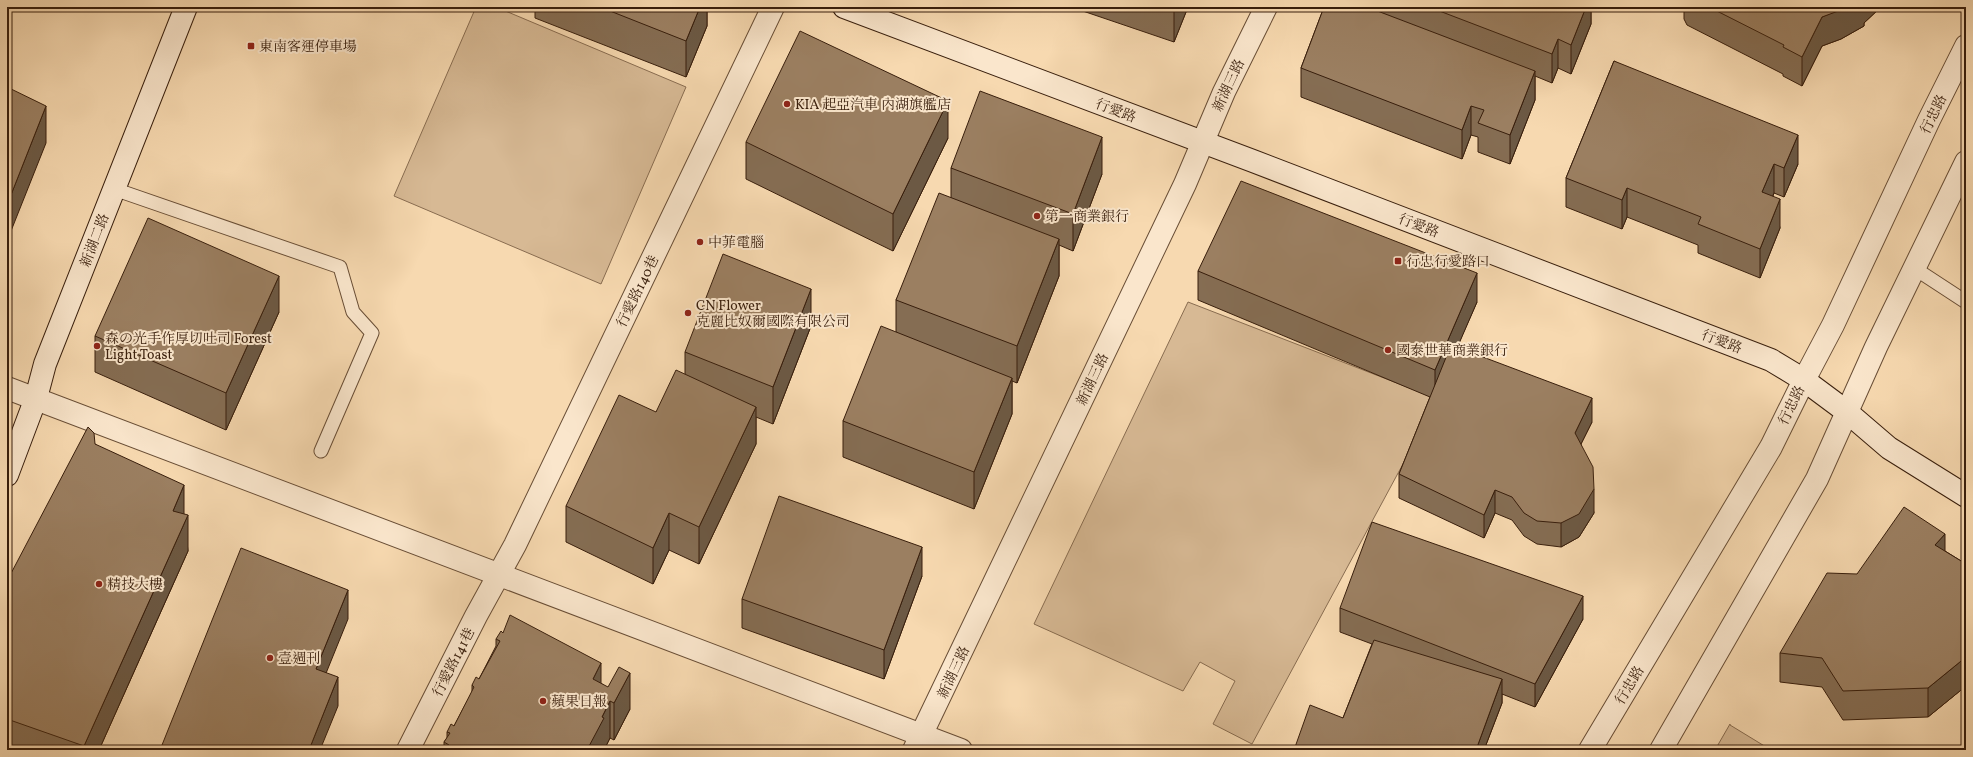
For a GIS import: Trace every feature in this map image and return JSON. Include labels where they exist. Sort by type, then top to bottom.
[{"type":"street","name":"新湖二路","points":[[7,475],[36,398],[46,364],[186,7]]},
{"type":"street","name":"行愛路140巷","points":[[499,575],[515,545],[773,7]]},
{"type":"street","name":"行愛路","points":[[844,7],[1771,360],[1804,380],[1847,412],[1889,448],[1965,494]]},
{"type":"street","name":"新湖三路","points":[[917,742],[937,706],[1185,184],[1224,92],[1266,7]]},
{"type":"street","name":"行忠路","points":[[1590,750],[1771,446],[1833,325],[1929,120],[1966,46]]},
{"type":"street","points":[[1661,750],[1818,479],[1876,347],[1966,162]]},
{"type":"street","points":[[7,388],[499,575],[917,742],[962,750]]},
{"type":"street","name":"行愛路141巷","points":[[408,750],[499,575]]},
{"type":"lane","points":[[114,189],[340,267],[353,312],[372,333],[321,451]]},
{"type":"lane","points":[[1914,268],[1966,302]]},
{"type":"shaded area","points":[[476,7],[496,7],[686,87],[601,284],[394,196]]},
{"type":"shaded area","points":[[1188,302],[1438,399],[1252,744],[1213,724],[1235,681],[1200,662],[1183,691],[1034,624]]},
{"type":"shaded area","points":[[1730,725],[1771,750],[1715,750]]},
{"type":"building","points":[[600,7],[700,7],[686,41]]},
{"type":"building","points":[[1324,7],[1367,7],[1535,71],[1510,135],[1478,123],[1484,110],[1471,106],[1462,130],[1301,68]]},
{"type":"building","points":[[1429,7],[1586,7],[1571,45],[1558,39],[1552,54]]},
{"type":"building","points":[[1709,7],[1846,7],[1822,17],[1802,57],[1783,47],[1784,45]]},
{"type":"building","points":[[800,31],[948,101],[893,214],[746,142]]},
{"type":"building","points":[[1614,61],[1798,135],[1784,168],[1774,164],[1762,192],[1780,199],[1760,249],[1698,224],[1701,217],[1627,188],[1622,200],[1566,178]]},
{"type":"building","points":[[7,87],[46,106],[7,205]]},
{"type":"building","points":[[980,91],[1102,137],[1073,214],[951,168]]},
{"type":"building","name":"國泰世華商業銀行","points":[[1241,181],[1477,273],[1435,370],[1198,271]]},
{"type":"building","points":[[939,193],[1059,239],[1017,346],[896,300]]},
{"type":"building","points":[[148,218],[279,276],[226,393],[95,336]]},
{"type":"building","points":[[723,254],[811,289],[773,387],[685,352]]},
{"type":"building","points":[[881,326],[1012,378],[974,472],[843,421]]},
{"type":"building","points":[[1451,345],[1592,398],[1575,433],[1593,467],[1594,489],[1579,514],[1561,523],[1537,521],[1524,513],[1512,497],[1495,490],[1484,515],[1399,474]]},
{"type":"building","points":[[676,370],[756,407],[699,527],[669,513],[653,548],[566,506],[619,395],[656,412]]},
{"type":"building","name":"精技大樓","points":[[88,427],[94,433],[95,444],[184,485],[173,511],[188,515],[84,746],[7,719],[7,581]]},
{"type":"building","points":[[779,496],[922,547],[884,650],[742,599]]},
{"type":"building","points":[[1904,507],[1945,534],[1935,545],[1966,564],[1966,657],[1928,688],[1843,691],[1822,658],[1780,653],[1827,573],[1857,574]]},
{"type":"building","points":[[1372,522],[1583,596],[1535,684],[1340,608]]},
{"type":"building","name":"壹週刊","points":[[241,548],[348,590],[316,669],[338,677],[309,750],[160,750]]},
{"type":"building","points":[[510,615],[601,663],[593,679],[608,687],[619,667],[630,673],[614,703],[610,701],[602,717],[604,718],[587,750],[447,750],[449,745],[444,742],[450,733],[447,732],[451,724],[454,726],[474,687],[472,685],[476,677],[479,679],[500,641],[496,639],[501,631],[503,633]]},
{"type":"building","points":[[1374,640],[1502,679],[1476,750],[1294,750],[1310,705],[1343,718]]},
{"type":"place","name":"東南客運停車場","points":[[251,46]]},
{"type":"place","name":"KIA 起亞汽車 內湖旗艦店","points":[[787,104]]},
{"type":"place","name":"第一商業銀行","points":[[1037,216]]},
{"type":"place","name":"中菲電腦","points":[[700,242]]},
{"type":"place","name":"行忠行愛路口","points":[[1398,261]]},
{"type":"place","name":"CN Flower 克麗比奴爾國際有限公司","points":[[688,313]]},
{"type":"place","name":"森の光手作厚切吐司 Forest Light Toast","points":[[97,346]]},
{"type":"place","name":"國泰世華商業銀行","points":[[1388,350]]},
{"type":"place","name":"精技大樓","points":[[99,584]]},
{"type":"place","name":"壹週刊","points":[[270,658]]},
{"type":"place","name":"蘋果日報","points":[[543,701]]}]
